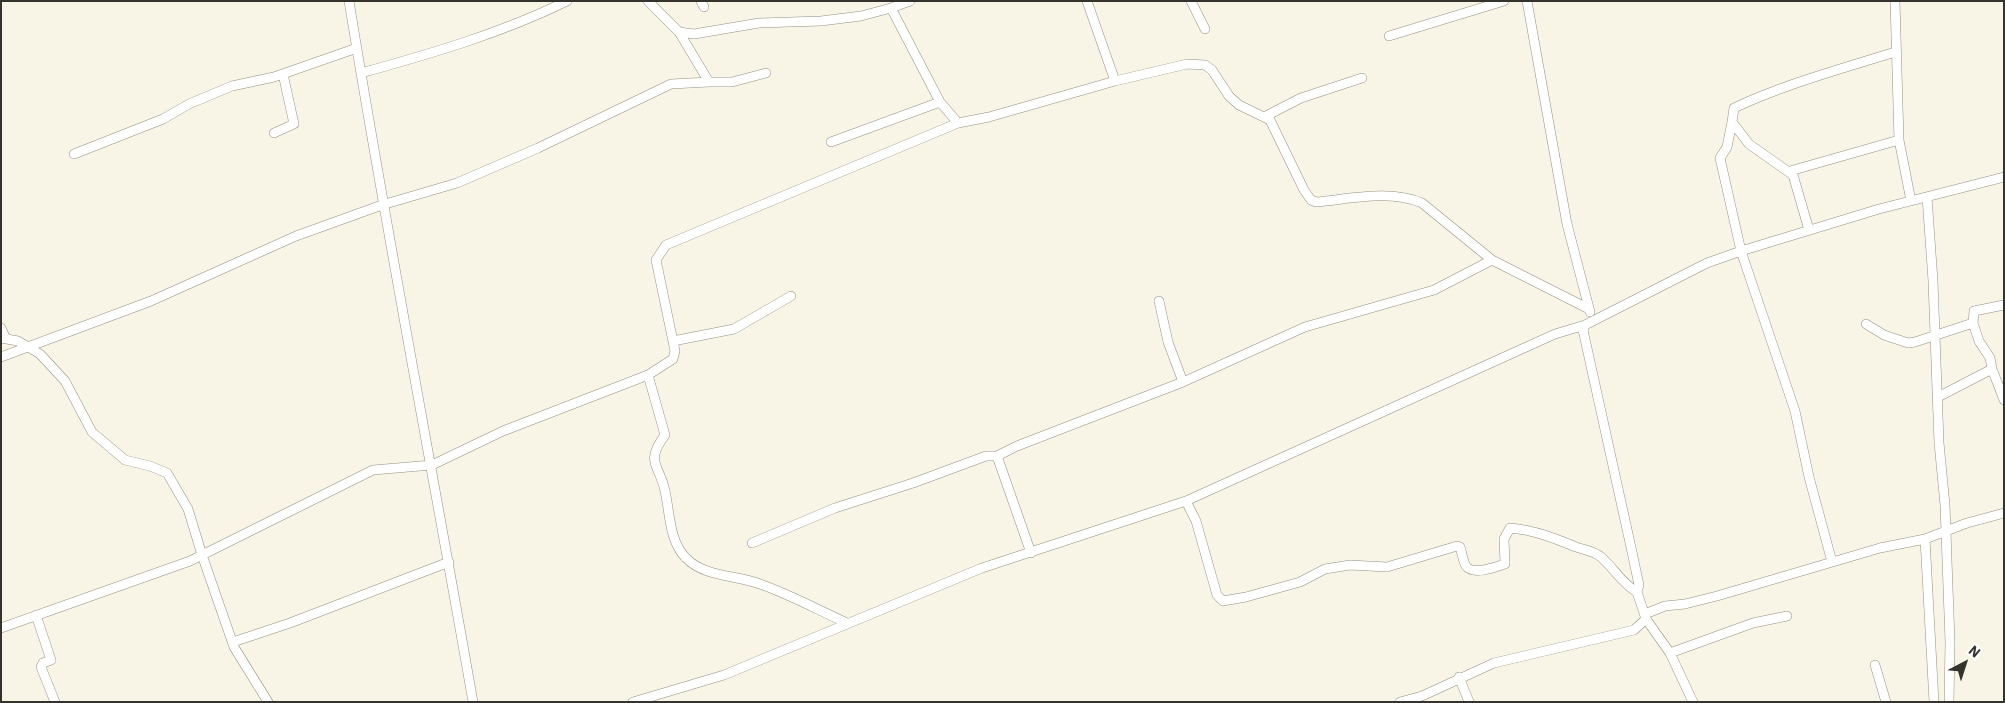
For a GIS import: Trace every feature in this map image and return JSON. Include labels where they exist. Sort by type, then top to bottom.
[{"type":"street","points":[[349,1],[382,205],[432,465],[473,702]]},
{"type":"street","points":[[361,73],[428,54],[504,27],[567,1]]},
{"type":"street","points":[[648,1],[679,32],[709,82]]},
{"type":"street","points":[[679,32],[694,34],[759,23],[821,21],[861,16],[910,1]]},
{"type":"street","points":[[1088,1],[1115,81]]},
{"type":"street","points":[[1191,1],[1204,29]]},
{"type":"street","points":[[1389,36],[1504,1]]},
{"type":"street","points":[[1527,1],[1566,224],[1589,309],[1588,323],[1583,330],[1639,585],[1637,592],[1644,612],[1670,653],[1693,702]]},
{"type":"street","points":[[1895,1],[1899,140],[1911,201]]},
{"type":"street","points":[[891,8],[940,102],[958,123]]},
{"type":"street","points":[[74,154],[163,119],[189,104],[232,86],[283,74],[357,48]]},
{"type":"street","points":[[1832,562],[1809,477],[1795,411],[1786,380],[1775,359],[1741,251],[1720,158],[1727,147],[1734,108],[1804,80],[1895,52]]},
{"type":"street","points":[[1,628],[202,555],[373,470],[432,465],[503,431],[648,375],[673,359],[676,351],[656,260],[666,245],[958,123],[989,117],[1115,81],[1187,64],[1205,65],[1212,70],[1229,96],[1239,105],[1270,120],[1277,129],[1304,190],[1311,200],[1316,202],[1395,195],[1410,198],[1422,203],[1492,260],[1589,309]]},
{"type":"street","points":[[1,357],[151,301],[296,236],[382,205],[457,183],[538,148],[671,84],[732,82],[766,73]]},
{"type":"street","points":[[274,133],[294,124],[283,74]]},
{"type":"street","points":[[1264,117],[1301,98],[1362,78]]},
{"type":"street","points":[[832,142],[940,102]]},
{"type":"street","points":[[1732,122],[1749,144],[1790,171],[1793,175],[1809,230]]},
{"type":"street","points":[[1790,171],[1899,140]]},
{"type":"street","points":[[634,702],[724,675],[982,568],[1031,553],[1147,512],[1186,501],[1547,337],[1588,323],[1707,263],[1809,230],[2004,176]]},
{"type":"street","points":[[1927,197],[1939,443],[1946,531],[1950,642],[1949,702]]},
{"type":"street","points":[[752,543],[835,508],[913,483],[986,456],[997,456],[1017,446],[1183,382],[1306,327],[1434,290],[1492,260]]},
{"type":"street","points":[[673,341],[734,329],[791,296]]},
{"type":"street","points":[[1159,301],[1168,342],[1183,382]]},
{"type":"street","points":[[2004,305],[1974,312],[1973,323],[1979,341],[1990,358],[1992,369],[2004,400]]},
{"type":"street","points":[[1866,324],[1884,335],[1908,343],[1973,323]]},
{"type":"street","points":[[1,328],[3,338],[18,341],[40,354],[65,381],[92,432],[125,460],[150,466],[167,473],[188,509],[233,642],[268,702]]},
{"type":"street","points":[[1938,397],[1992,369]]},
{"type":"street","points":[[648,375],[665,435],[654,457],[656,470],[665,488],[674,542],[685,558],[698,568],[760,584],[846,623]]},
{"type":"street","points":[[997,456],[1031,553]]},
{"type":"street","points":[[1186,501],[1196,521],[1217,595],[1223,601],[1246,597],[1300,582],[1326,569],[1350,565],[1387,566],[1458,546],[1469,568],[1479,570],[1505,564],[1504,539],[1510,528],[1550,535],[1578,548],[1593,552],[1600,556],[1629,588],[1637,592]]},
{"type":"street","points":[[1400,702],[1422,696],[1460,677],[1522,655],[1552,651],[1634,630],[1644,612],[1718,596],[1880,548],[1925,538],[2004,513]]},
{"type":"street","points":[[1925,538],[1934,702]]},
{"type":"street","points":[[233,642],[290,623],[449,562]]},
{"type":"street","points":[[36,615],[51,660],[43,663],[41,667],[55,702]]},
{"type":"street","points":[[1670,653],[1753,623],[1788,616]]},
{"type":"street","points":[[1875,665],[1886,702]]},
{"type":"street","points":[[1460,677],[1469,702]]}]
